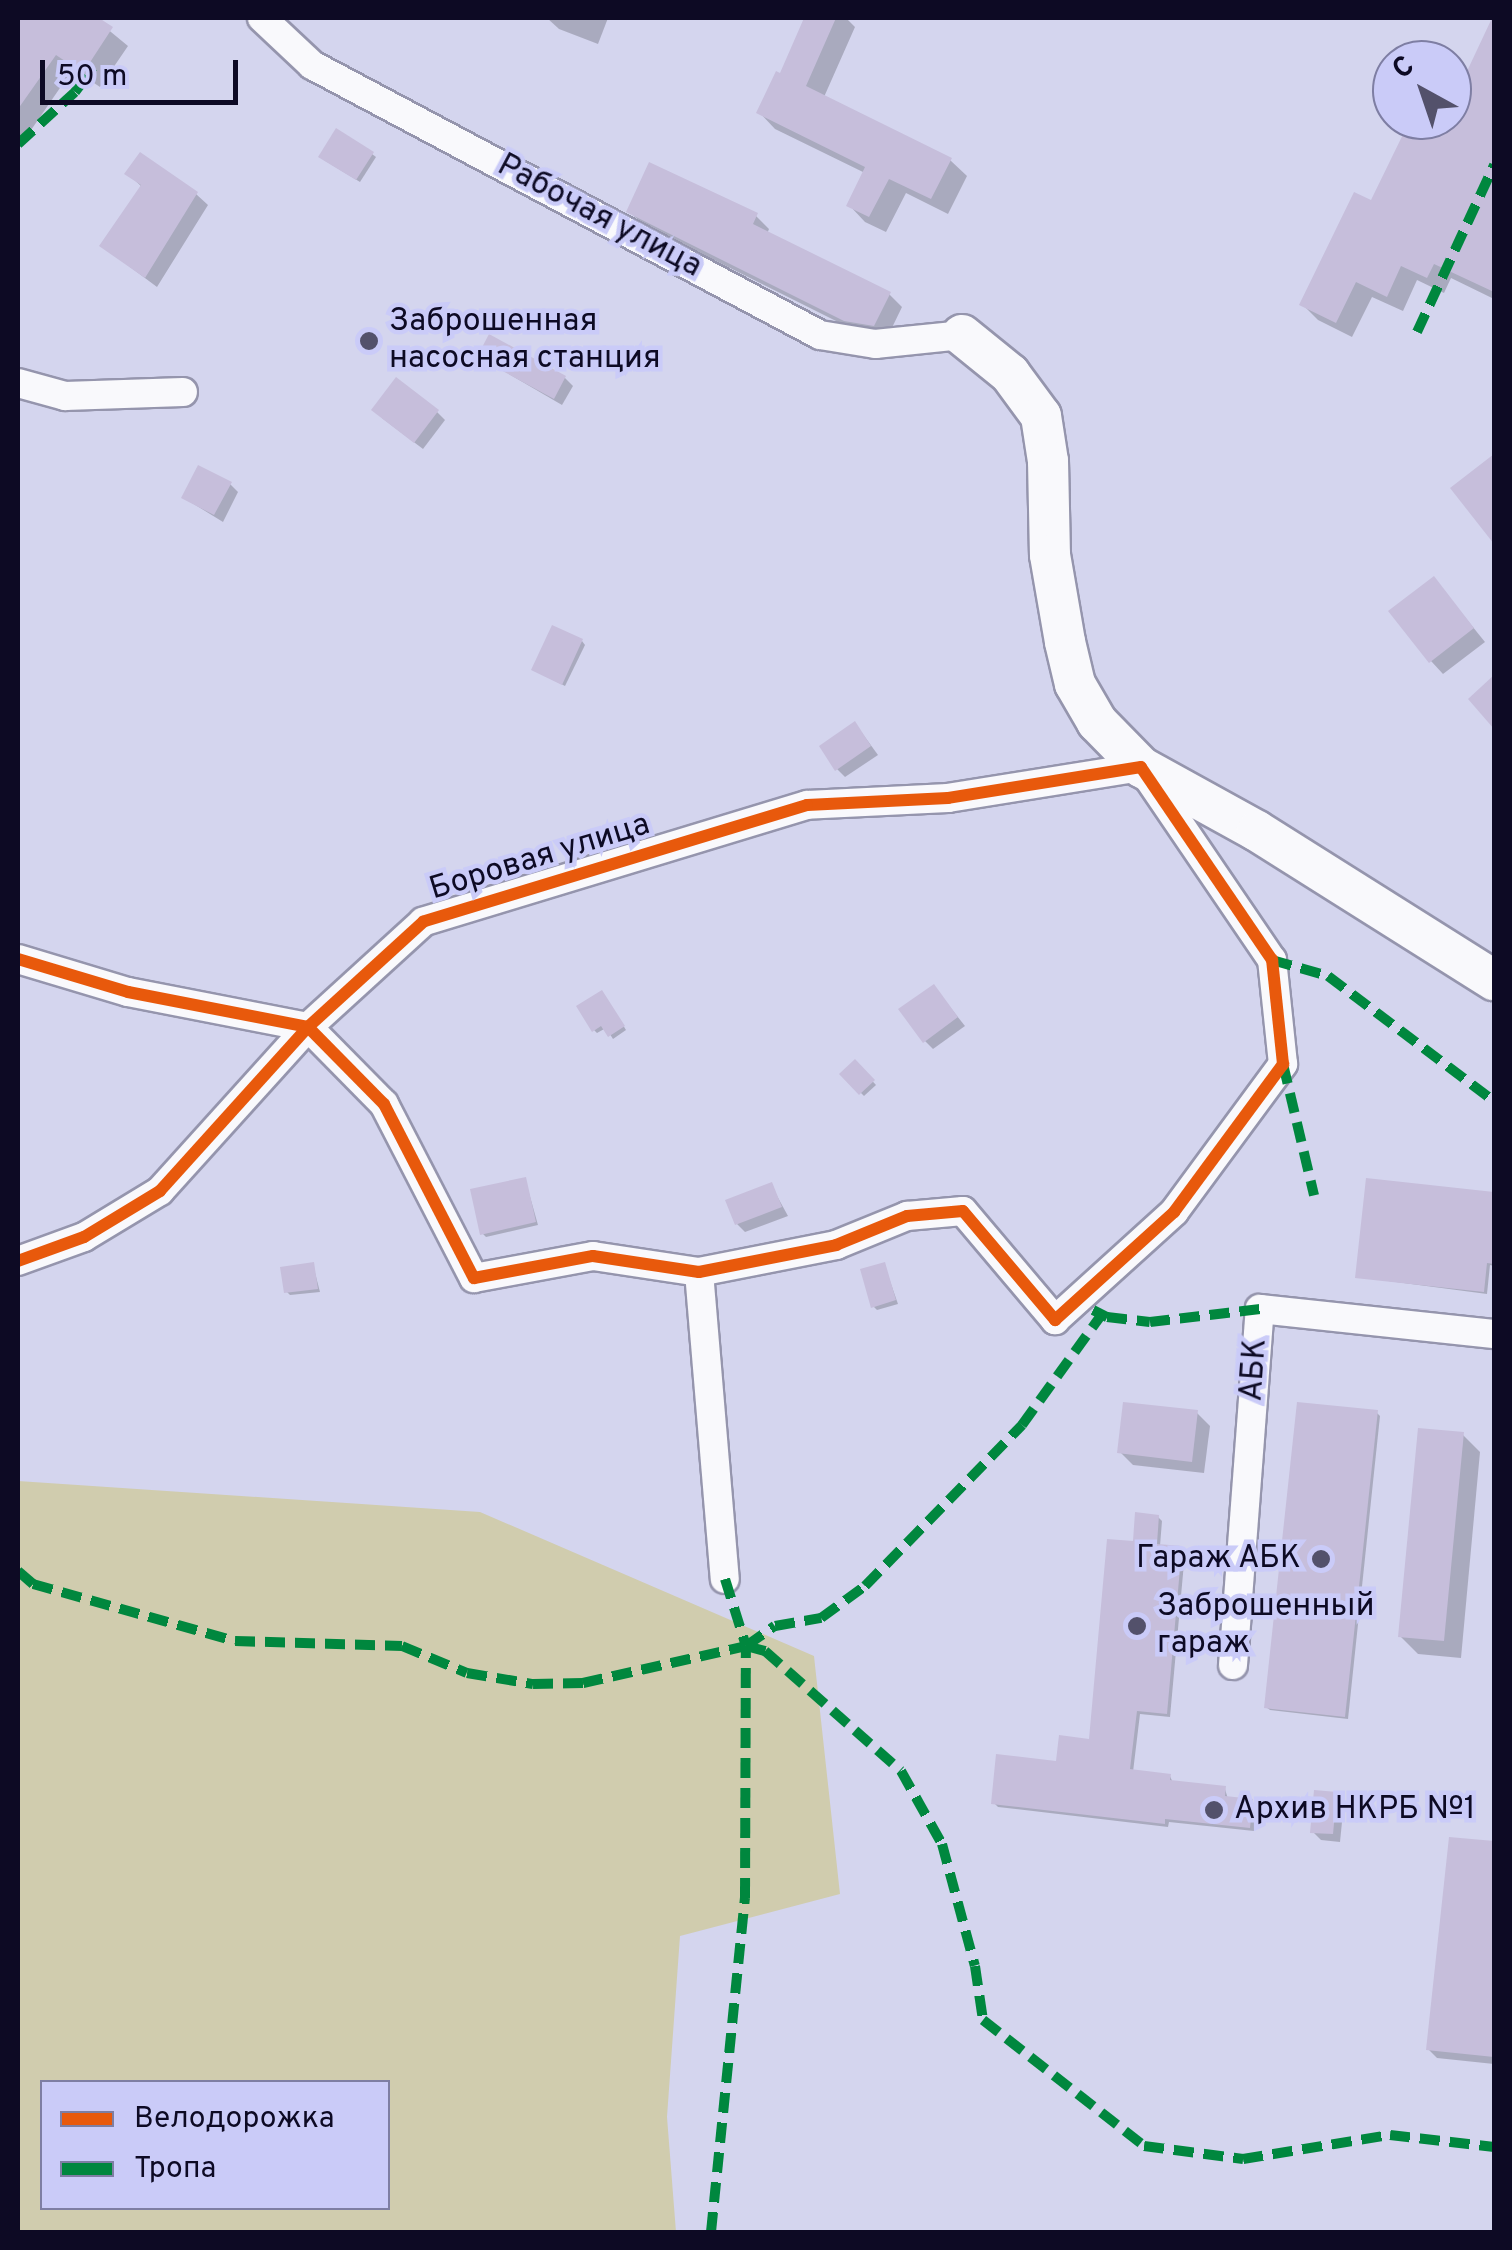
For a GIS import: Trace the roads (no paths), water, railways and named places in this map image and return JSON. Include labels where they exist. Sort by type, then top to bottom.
[{"type":"street","name":"Рабочая улица","points":[[262,18],[312,65],[820,335],[875,344],[962,335]]},
{"type":"street","points":[[18,959],[128,992],[308,1026],[384,1104],[474,1278],[593,1256],[699,1272],[836,1245],[907,1216],[963,1211],[1055,1320],[1174,1212],[1283,1064],[1272,960],[1141,767],[1098,722],[1075,684],[1050,555],[1048,460],[1041,416],[1010,374],[962,335]]},
{"type":"street","points":[[18,382],[64,396],[183,392]]},
{"type":"street","points":[[1141,767],[1257,831],[1494,980]]},
{"type":"street","name":"Боровая улица","points":[[18,1261],[84,1236],[160,1191],[308,1026],[423,922],[807,805],[948,798],[1141,767]]},
{"type":"street","points":[[699,1272],[725,1579]]},
{"type":"street","name":"АБК","points":[[1233,1665],[1260,1309],[1494,1334]]},
{"type":"place","name":"Заброшенная насосная станция","points":[[369,341]]},
{"type":"place","name":"Гараж АБК","points":[[1321,1559]]},
{"type":"place","name":"Заброшенный гараж","points":[[1137,1626]]},
{"type":"place","name":"Архив НКРБ №1","points":[[1214,1810]]}]
